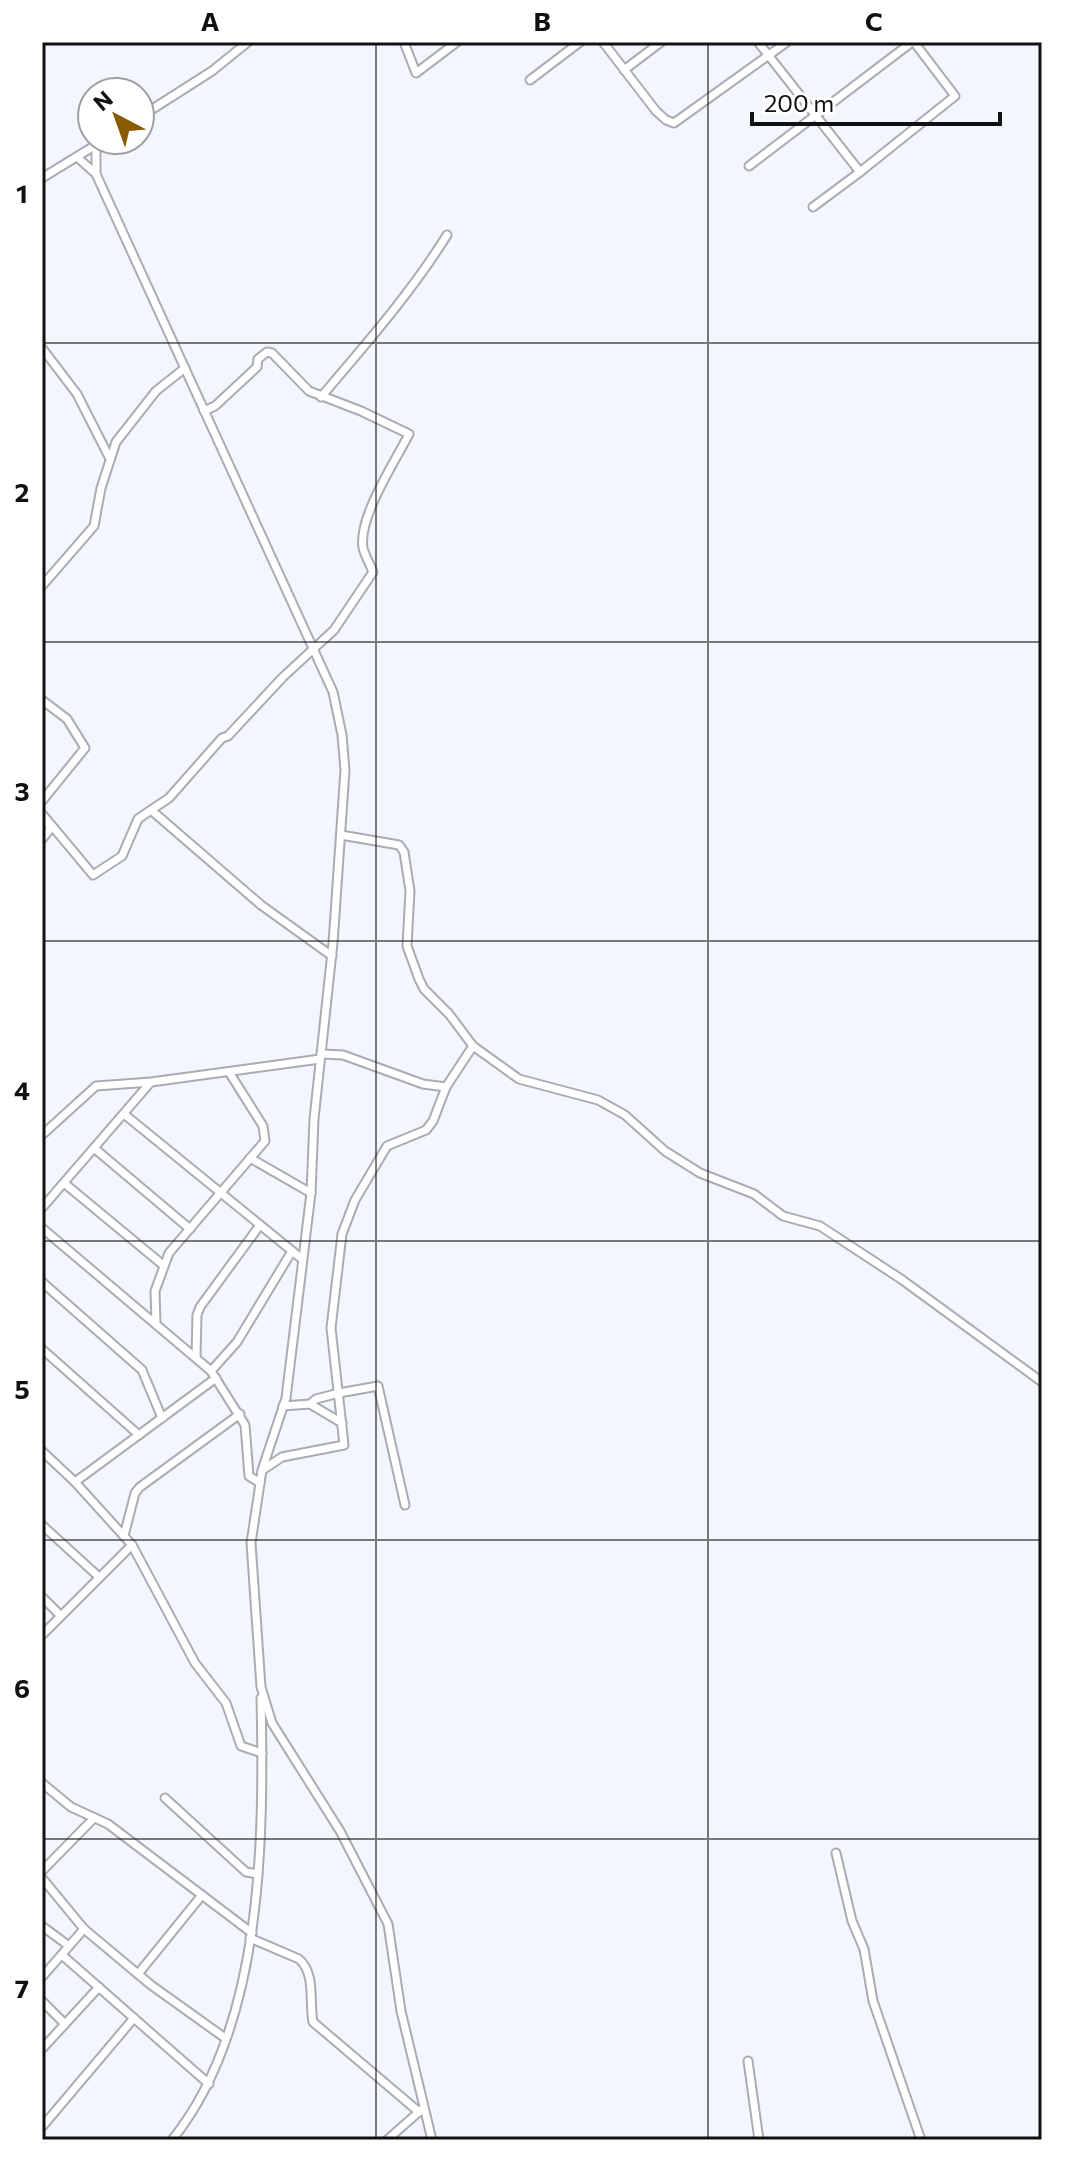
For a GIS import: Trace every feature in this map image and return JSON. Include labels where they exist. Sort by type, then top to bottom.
[{"type":"street","points":[[156,107],[212,71],[248,42]]},
{"type":"street","points":[[404,42],[416,73],[457,42]]},
{"type":"street","points":[[530,80],[580,42]]},
{"type":"street","points":[[603,42],[656,111],[674,123],[787,42]]},
{"type":"street","points":[[624,70],[661,42]]},
{"type":"street","points":[[758,42],[860,172]]},
{"type":"street","points":[[749,166],[913,42],[955,96],[813,207]]},
{"type":"street","points":[[96,156],[96,174]]},
{"type":"street","points":[[42,178],[77,157],[96,174],[333,692],[345,770],[332,956],[314,1119],[311,1193],[283,1406],[262,1470],[251,1543],[261,1687],[262,1753],[258,1874],[251,1935],[235,2011],[209,2084],[172,2140]]},
{"type":"street","points":[[321,397],[386,319],[447,235]]},
{"type":"street","points":[[42,348],[77,394],[110,459]]},
{"type":"street","points":[[42,814],[93,875],[122,856],[138,819],[169,798],[222,738],[228,736],[312,648],[334,630],[373,572],[363,549],[363,531],[409,434],[361,411],[321,397],[300,383],[272,353],[267,352],[258,359],[257,367],[215,406],[204,411]]},
{"type":"street","points":[[42,586],[94,526],[101,488],[116,442],[165,382],[185,368]]},
{"type":"street","points":[[42,700],[67,719],[85,748],[42,801]]},
{"type":"street","points":[[151,810],[261,905],[332,956]]},
{"type":"street","points":[[42,814],[50,829],[42,839]]},
{"type":"street","points":[[341,835],[399,845],[404,852],[410,891],[407,946],[424,989],[449,1014],[473,1046],[519,1079],[598,1100],[625,1115],[665,1151],[700,1173],[754,1194],[783,1216],[820,1226],[891,1271],[1042,1382]]},
{"type":"street","points":[[262,1470],[282,1457],[343,1446],[331,1328],[342,1234],[355,1200],[387,1146],[426,1130],[446,1087],[473,1046]]},
{"type":"street","points":[[42,1135],[96,1086],[229,1072],[320,1056],[343,1055],[423,1084],[446,1087]]},
{"type":"street","points":[[156,1322],[155,1291],[169,1253],[265,1141],[263,1126],[229,1072]]},
{"type":"street","points":[[42,1208],[151,1082]]},
{"type":"street","points":[[124,1114],[302,1259]]},
{"type":"street","points":[[94,1148],[190,1229]]},
{"type":"street","points":[[250,1158],[311,1193]]},
{"type":"street","points":[[64,1183],[163,1265]]},
{"type":"street","points":[[196,1357],[200,1307],[260,1225]]},
{"type":"street","points":[[42,1228],[156,1322],[213,1374],[240,1414],[247,1434],[249,1476],[260,1483]]},
{"type":"street","points":[[75,1482],[162,1418],[213,1374],[237,1342],[292,1251]]},
{"type":"street","points":[[42,1282],[142,1370],[162,1418]]},
{"type":"street","points":[[42,1349],[139,1435]]},
{"type":"street","points":[[310,1404],[316,1399],[339,1393],[375,1386],[381,1389],[405,1505]]},
{"type":"street","points":[[283,1406],[310,1404],[342,1423]]},
{"type":"street","points":[[124,1536],[135,1493],[140,1487],[240,1414]]},
{"type":"street","points":[[42,1451],[132,1545],[195,1663],[226,1703],[241,1746],[262,1753]]},
{"type":"street","points":[[42,1525],[99,1577]]},
{"type":"street","points":[[42,1635],[132,1545]]},
{"type":"street","points":[[42,1597],[60,1615]]},
{"type":"street","points":[[261,1687],[272,1723],[340,1831],[388,1924],[421,2110],[432,2140]]},
{"type":"street","points":[[42,1783],[71,1807],[108,1824],[251,1935],[305,1964],[309,1972],[313,2022],[421,2110]]},
{"type":"street","points":[[165,1798],[246,1872],[258,1874]]},
{"type":"street","points":[[42,1871],[94,1818]]},
{"type":"street","points":[[836,1853],[852,1921],[864,1949],[873,2001],[921,2140]]},
{"type":"street","points":[[42,1878],[84,1929],[138,1974],[225,2038]]},
{"type":"street","points":[[138,1974],[202,1895]]},
{"type":"street","points":[[42,1926],[69,1946]]},
{"type":"street","points":[[42,1977],[84,1929]]},
{"type":"street","points":[[62,1955],[209,2084]]},
{"type":"street","points":[[42,2049],[99,1987]]},
{"type":"street","points":[[42,2001],[65,2024]]},
{"type":"street","points":[[42,2127],[134,2018]]},
{"type":"street","points":[[748,2061],[759,2140]]},
{"type":"street","points":[[387,2140],[421,2110]]}]
